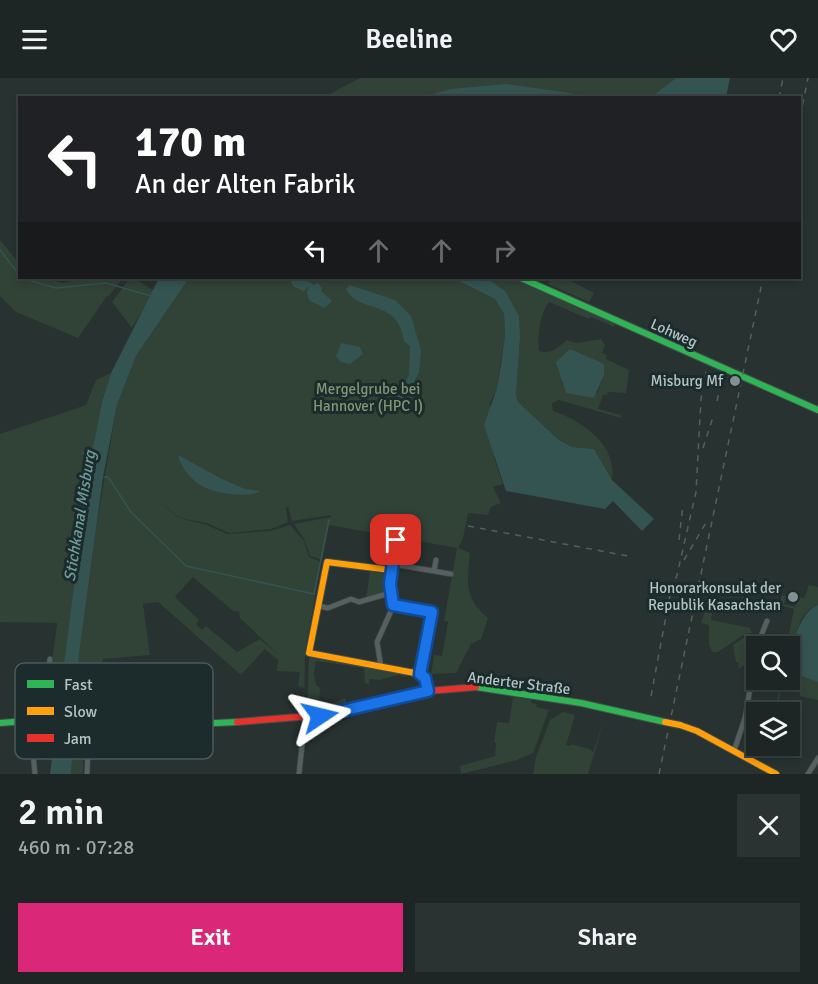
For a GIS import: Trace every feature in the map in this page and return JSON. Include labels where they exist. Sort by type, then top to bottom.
[{"type":"main road","name":"Lohweg","points":[[523,279],[818,410]]},
{"type":"main road","points":[[392,567],[327,562],[309,653],[420,674],[425,678],[428,691]]},
{"type":"main road","name":"Anderter Straße","points":[[213,724],[305,718],[351,710],[428,691],[463,687],[501,690],[593,705],[680,725],[697,731],[776,774]]},
{"type":"main road","name":"Anderter Straße","points":[[0,723],[15,722]]},
{"type":"street","points":[[381,667],[377,642],[393,605],[390,593],[396,540]]},
{"type":"street","points":[[434,570],[436,560]]},
{"type":"street","points":[[392,567],[434,570],[451,574]]},
{"type":"street","points":[[319,606],[328,608],[351,599],[359,602],[390,593]]},
{"type":"street","points":[[393,605],[432,612],[420,674]]},
{"type":"street","points":[[762,636],[767,621]]},
{"type":"street","points":[[49,663],[50,658]]},
{"type":"street","points":[[734,751],[745,718],[750,690]]},
{"type":"street","points":[[299,774],[305,718]]},
{"type":"street","points":[[808,774],[818,758]]},
{"type":"street","points":[[34,759],[35,774]]},
{"type":"street","points":[[87,774],[88,759]]},
{"type":"green space","points":[[360,78],[676,78],[652,96],[592,96],[573,93],[451,89],[424,96],[326,96]]},
{"type":"green space","points":[[0,240],[18,262],[18,279],[51,279],[62,283],[82,279],[122,279],[107,296],[78,338],[16,312],[0,296]]},
{"type":"green space","points":[[129,279],[136,279],[154,291],[132,328],[112,302]]},
{"type":"green space","name":"Mergelgrube bei Hannover (HPC I)","points":[[188,279],[455,279],[495,299],[504,314],[505,334],[497,388],[490,403],[494,457],[503,484],[493,487],[501,503],[491,507],[488,515],[468,513],[463,538],[458,548],[470,553],[469,589],[480,611],[488,618],[481,639],[471,644],[456,673],[431,674],[434,655],[442,656],[448,622],[444,621],[457,548],[329,525],[322,560],[310,556],[304,539],[294,524],[331,517],[331,515],[292,521],[288,507],[286,508],[288,522],[271,529],[229,533],[207,523],[180,518],[156,499],[179,518],[207,525],[227,534],[270,531],[290,525],[304,541],[309,557],[321,562],[305,653],[304,712],[298,712],[299,707],[303,707],[304,688],[297,688],[304,687],[298,686],[300,672],[277,671],[278,660],[265,649],[241,675],[158,602],[143,604],[150,655],[103,659],[103,663],[78,663],[97,522],[117,405],[136,356]],"holes":[[[193,577],[233,611],[239,612],[240,618],[279,655],[260,639],[237,652],[206,626],[202,630],[196,624],[199,620],[175,597]]]},
{"type":"green space","points":[[488,279],[513,279],[615,324],[614,327],[591,317],[589,319],[549,302],[541,319],[538,339],[539,351],[547,352],[554,350],[567,340],[576,343],[601,339],[605,345],[602,353],[607,355],[606,359],[629,370],[626,393],[608,392],[607,395],[603,395],[598,409],[621,415],[621,418],[559,400],[552,403],[553,411],[586,428],[604,446],[612,468],[612,480],[594,449],[572,447],[559,440],[518,402],[516,395],[520,338],[505,291]],"holes":[[[561,358],[604,364],[604,375],[597,394],[562,384]]]},
{"type":"green space","points":[[550,279],[567,279],[594,293],[589,302],[548,284]]},
{"type":"green space","points":[[111,373],[102,402],[90,461],[65,663],[52,663],[57,623],[0,622],[0,434],[86,405],[96,380]]},
{"type":"green space","points":[[370,571],[389,572],[389,576],[386,576],[385,590],[388,590],[366,598]]},
{"type":"green space","points":[[809,585],[818,587],[818,605],[805,614],[795,636],[788,636],[794,609],[780,605],[782,595],[786,596],[784,604],[795,607],[799,597],[804,598]]},
{"type":"green space","points":[[707,605],[730,609],[730,612],[713,608],[711,620],[750,628],[752,633],[745,634],[718,652],[712,652],[709,645],[709,625],[701,623]]},
{"type":"green space","points":[[746,636],[746,666],[738,669],[739,663],[736,662],[733,645]]},
{"type":"green space","points":[[311,656],[409,675],[402,677],[401,674],[380,680],[370,679],[369,684],[365,683],[364,668],[316,661],[314,674],[316,685],[320,688],[319,706],[322,708],[345,698],[347,704],[307,711],[309,658]]},
{"type":"green space","points":[[800,675],[818,682],[818,700],[800,696],[800,691],[796,690],[800,690]]},
{"type":"green space","points":[[779,690],[781,690],[779,702],[777,702]]},
{"type":"green space","points":[[513,697],[531,700],[531,703],[537,704],[536,707],[549,710],[533,753],[517,760],[461,774],[460,766],[495,756],[496,743],[494,742],[497,722],[509,723]]},
{"type":"green space","points":[[563,712],[575,715],[566,745],[571,744],[593,752],[606,715],[588,774],[533,774],[536,757],[550,720]]},
{"type":"green space","points":[[72,759],[83,759],[83,774],[71,774]]},
{"type":"water","points":[[676,78],[730,78],[726,96],[652,96]]},
{"type":"water","points":[[506,84],[592,96],[424,96],[451,89]]},
{"type":"water","points":[[158,279],[188,279],[136,356],[117,405],[103,477],[78,663],[64,663],[90,461],[102,402],[111,373]]},
{"type":"water","points":[[304,279],[314,285],[318,283],[322,288],[321,291],[332,301],[324,308],[309,300],[307,292],[309,286],[304,291],[294,287],[291,282]]},
{"type":"water","points":[[455,279],[488,279],[505,291],[519,316],[520,338],[516,395],[518,402],[559,440],[572,447],[594,449],[612,480],[654,519],[642,531],[613,501],[605,509],[506,491],[484,425],[497,388],[505,334],[504,314],[495,299]]},
{"type":"water","points":[[350,285],[395,300],[411,316],[421,350],[419,372],[401,404],[393,398],[409,376],[410,346],[404,341],[400,327],[394,318],[352,297],[346,289]]},
{"type":"water","points":[[341,343],[360,347],[363,354],[350,364],[341,362],[336,356]]},
{"type":"water","points":[[570,349],[604,364],[604,375],[594,398],[566,393],[556,362]]},
{"type":"water","points":[[178,455],[222,479],[245,489],[260,491],[239,495],[206,488],[189,475]]},
{"type":"water","points":[[818,605],[818,682],[800,676],[800,636],[795,636],[805,615]]},
{"type":"water","points":[[52,759],[72,759],[71,774],[50,774]]},
{"type":"waterway","points":[[0,250],[18,273]]},
{"type":"waterway","points":[[24,279],[56,288],[106,283],[151,296]]},
{"type":"waterway","name":"Stichkanal Misburg","points":[[82,453],[91,455]]},
{"type":"waterway","name":"Stichkanal Misburg","points":[[104,477],[108,477],[131,512],[186,566],[314,594],[329,520]]},
{"type":"railway","points":[[779,96],[783,78]]},
{"type":"railway","points":[[801,112],[808,78]]},
{"type":"railway","points":[[659,774],[763,279]]},
{"type":"railway","points":[[651,696],[670,595],[677,575],[696,492],[701,399],[707,367]]},
{"type":"railway","points":[[717,401],[723,374]]},
{"type":"railway","points":[[703,448],[714,414]]},
{"type":"railway","points":[[679,540],[683,504]]},
{"type":"railway","points":[[684,560],[707,521]]},
{"type":"railway","points":[[468,526],[628,556]]},
{"type":"traffic: fast","points":[[523,279],[818,410]]},
{"type":"traffic: fast","points":[[476,687],[581,703],[665,722]]},
{"type":"traffic: fast","points":[[0,723],[15,722]]},
{"type":"traffic: fast","points":[[213,723],[237,722]]},
{"type":"traffic: slow","points":[[391,570],[327,562],[309,653],[420,674],[425,678],[428,691]]},
{"type":"traffic: slow","points":[[665,722],[680,725]]},
{"type":"traffic: slow","points":[[680,725],[697,731],[776,774]]},
{"type":"traffic: jam","points":[[237,722],[335,714],[428,691],[476,687]]},
{"type":"place","name":"Misburg Mf","points":[[735,381]]},
{"type":"place","name":"Honorarkonsulat der Republik Kasachstan","points":[[793,597]]},
{"type":"route","points":[[320,716],[428,691],[425,678],[420,674],[432,612],[393,605],[390,584],[396,540]]}]
